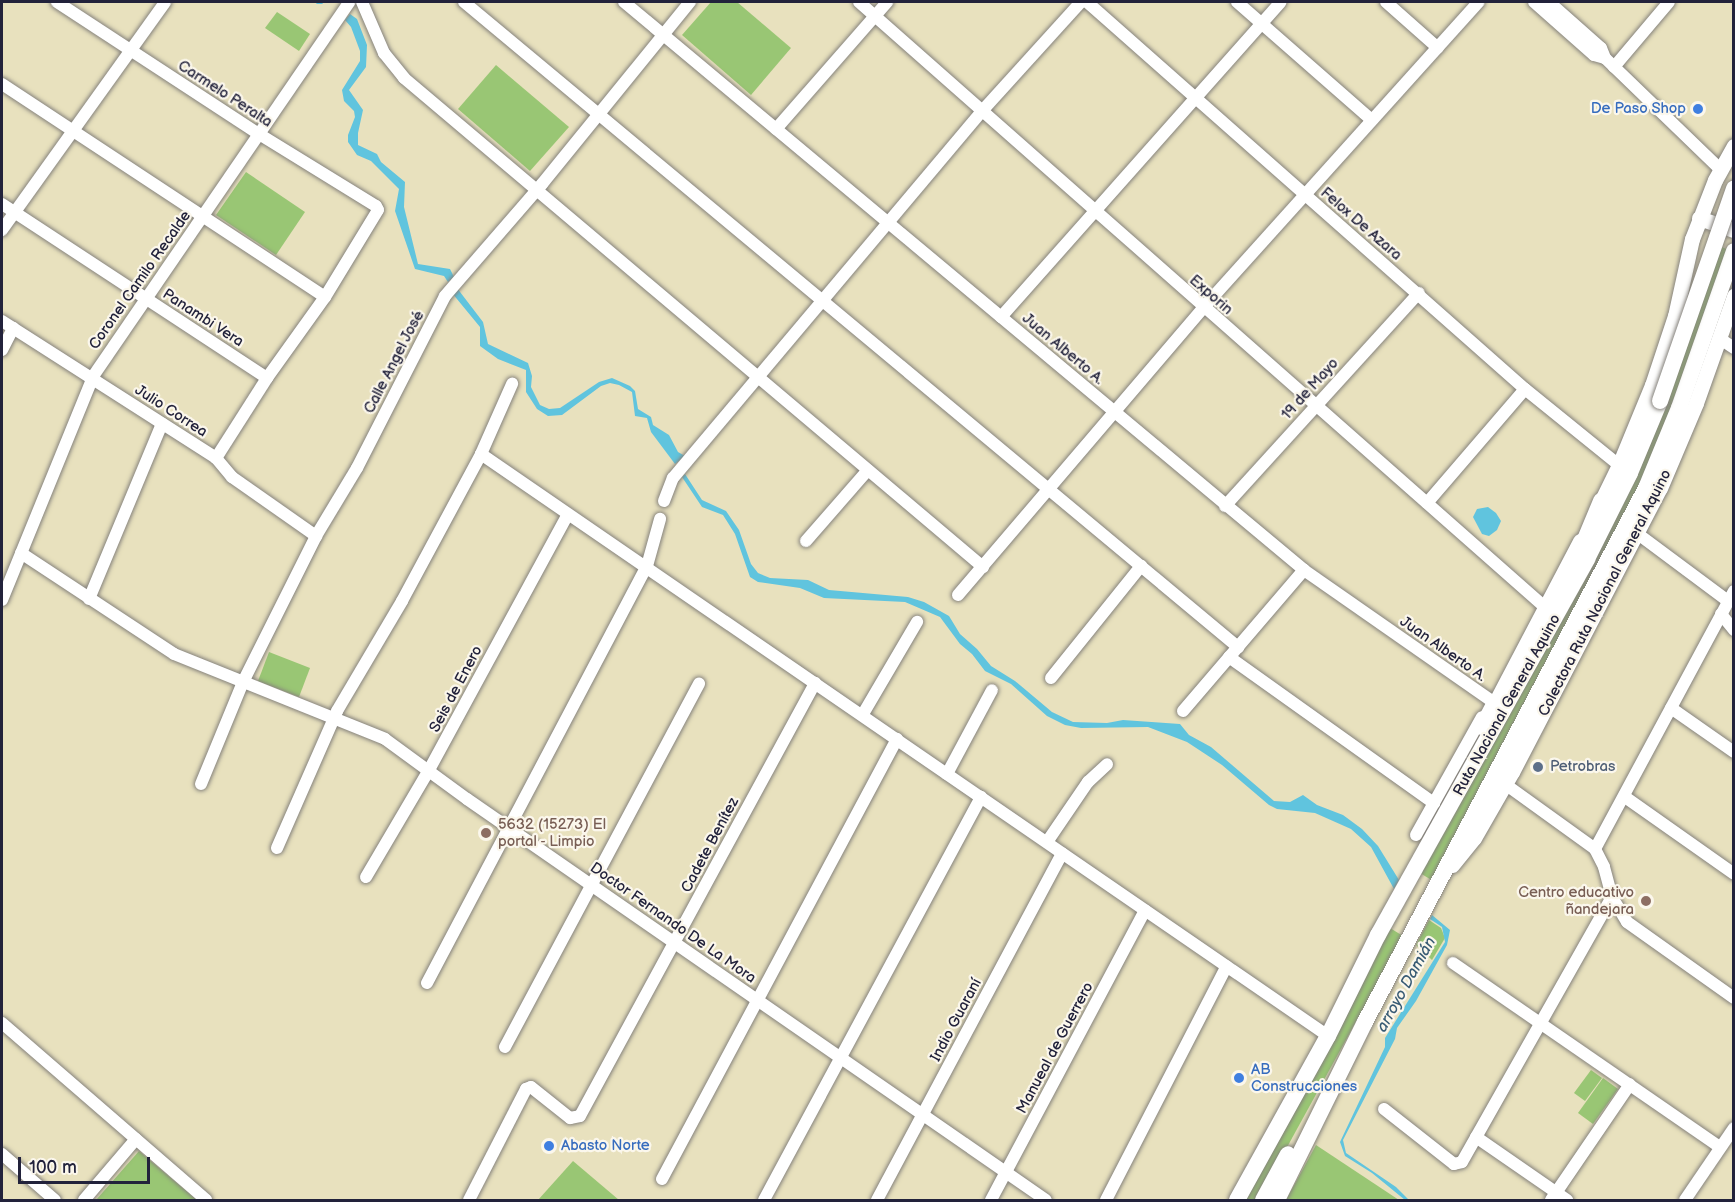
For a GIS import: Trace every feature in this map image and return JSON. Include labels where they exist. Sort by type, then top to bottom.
[{"type":"highway","name":"Ruta Nacional General Aquino","points":[[1237,1200],[1328,1035],[1378,936],[1549,632],[1630,473],[1660,401],[1734,189]]},
{"type":"highway","name":"Ruta Nacional General Aquino","points":[[1277,1200],[1365,1022],[1634,512],[1679,408],[1734,251]]},
{"type":"highway","points":[[1549,632],[1561,595],[1601,501]]},
{"type":"highway","points":[[1439,826],[1448,791],[1493,702]]},
{"type":"highway","points":[[1263,1200],[1327,1081],[1365,1022]]},
{"type":"main road","points":[[1493,702],[1546,608],[1619,465],[1652,385],[1673,324],[1685,262],[1699,218],[1720,169],[1734,146]]},
{"type":"main road","points":[[1699,218],[1734,230]]},
{"type":"main road","name":"Colectora Ruta Nacional General Aquino","points":[[1444,873],[1474,838],[1505,784],[1638,534],[1685,431],[1734,296]]},
{"type":"main road","points":[[1486,794],[1570,662]]},
{"type":"street","name":"Carmelo Peralta","points":[[57,2],[259,134],[376,206],[378,210],[325,297]]},
{"type":"street","points":[[2,230],[165,2]]},
{"type":"street","points":[[362,2],[384,53],[404,78],[983,567]]},
{"type":"street","points":[[464,2],[1238,646]]},
{"type":"street","name":"Juan Alberto A.","points":[[624,2],[1304,570],[1493,702]]},
{"type":"street","name":"Calle Angel José","points":[[201,784],[243,682],[316,536],[357,468],[445,296],[536,191],[690,2]]},
{"type":"street","name":"Exporin","points":[[859,2],[1314,406],[1546,608]]},
{"type":"street","points":[[776,129],[887,2]]},
{"type":"street","points":[[664,501],[673,478],[982,111],[1081,2]]},
{"type":"street","name":"Felox De Azara","points":[[1087,2],[1525,389],[1619,465]]},
{"type":"street","points":[[1237,2],[1372,120]]},
{"type":"street","points":[[1001,317],[1281,2]]},
{"type":"street","points":[[1386,2],[1438,48]]},
{"type":"street","points":[[958,595],[1203,308],[1479,2]]},
{"type":"street","points":[[1534,2],[1594,55],[1609,62]]},
{"type":"street","points":[[1549,2],[1601,48],[1609,62],[1720,169]]},
{"type":"street","points":[[1609,62],[1669,2]]},
{"type":"street","name":"Coronel Camilo Recalde","points":[[2,600],[4,588],[21,553],[92,379],[344,9]]},
{"type":"street","points":[[2,84],[325,297],[267,378],[216,458]]},
{"type":"street","name":"Panambi Vera","points":[[2,204],[267,378]]},
{"type":"street","name":"19 de Mayo","points":[[1225,506],[1419,293]]},
{"type":"street","name":"Julio Correa","points":[[2,321],[216,458],[232,477],[316,536]]},
{"type":"street","points":[[2,350],[13,328]]},
{"type":"street","points":[[1719,338],[1734,348]]},
{"type":"street","points":[[277,848],[334,718],[402,601],[481,454],[512,384]]},
{"type":"street","points":[[1427,503],[1525,389]]},
{"type":"street","points":[[89,599],[162,424]]},
{"type":"street","points":[[481,454],[1328,1035]]},
{"type":"street","points":[[806,541],[868,470]]},
{"type":"street","name":"Seis de Enero","points":[[366,877],[429,770],[568,514]]},
{"type":"street","points":[[427,983],[647,566],[660,519]]},
{"type":"street","points":[[1595,849],[1625,797],[1732,594],[1638,534]]},
{"type":"street","name":"Doctor Fernando De La Mora","points":[[21,553],[174,654],[385,739],[510,829],[1046,1200]]},
{"type":"street","points":[[1051,678],[1141,566]]},
{"type":"street","points":[[1183,711],[1304,570]]},
{"type":"street","points":[[1721,614],[1734,630]]},
{"type":"street","points":[[862,714],[917,621]]},
{"type":"street","points":[[1229,657],[1434,803]]},
{"type":"street","points":[[505,1047],[699,683]]},
{"type":"street","name":"Cadete Benítez","points":[[469,1200],[526,1089],[531,1088],[570,1118],[580,1116],[815,683]]},
{"type":"street","points":[[948,774],[992,690]]},
{"type":"street","points":[[1416,835],[1493,702]]},
{"type":"street","points":[[1671,708],[1734,752]]},
{"type":"street","points":[[662,1179],[897,739]]},
{"type":"street","points":[[1047,842],[1088,782],[1107,764]]},
{"type":"street","points":[[1505,784],[1595,849],[1604,867],[1612,897],[1627,922],[1734,998]]},
{"type":"street","points":[[764,1200],[981,797]]},
{"type":"street","points":[[1625,797],[1734,874]]},
{"type":"street","name":"Indio Guaraní","points":[[877,1200],[1062,853]]},
{"type":"street","points":[[1384,1110],[1454,1164],[1462,1162],[1612,897]]},
{"type":"street","name":"Manueal de Guerrero","points":[[991,1200],[1145,910]]},
{"type":"street","points":[[1453,963],[1720,1147]]},
{"type":"street","points":[[1112,1198],[1227,966]]},
{"type":"street","points":[[2,1023],[206,1200]]},
{"type":"street","points":[[1476,1137],[1558,1198],[1630,1084]]},
{"type":"street","points":[[1684,1200],[1734,1128]]},
{"type":"street","points":[[84,1200],[136,1139]]},
{"type":"street","points":[[2,1154],[55,1200]]},
{"type":"green space","points":[[711,2],[737,2],[791,48],[751,95],[682,35]]},
{"type":"green space","points":[[277,12],[310,34],[299,51],[265,28]]},
{"type":"green space","points":[[496,65],[569,127],[530,171],[458,109]]},
{"type":"green space","points":[[246,172],[305,212],[276,255],[216,215]]},
{"type":"green space","points":[[1719,246],[1729,250],[1643,481],[1433,881],[1420,873]]},
{"type":"green space","points":[[269,652],[310,668],[299,697],[258,681]]},
{"type":"green space","points":[[1429,920],[1441,928],[1445,938],[1432,960],[1416,945]]},
{"type":"green space","points":[[1390,928],[1403,936],[1258,1200],[1246,1200]]},
{"type":"green space","points":[[1591,1070],[1602,1078],[1585,1101],[1574,1093]]},
{"type":"green space","points":[[1603,1078],[1618,1089],[1593,1124],[1578,1113]]},
{"type":"green space","points":[[1316,1145],[1399,1200],[1286,1200]]},
{"type":"green space","points":[[139,1151],[197,1200],[96,1200]]},
{"type":"green space","points":[[573,1161],[619,1200],[538,1200]]},
{"type":"water","points":[[350,14],[357,19],[367,45],[366,67],[349,90],[363,110],[358,145],[377,154],[381,162],[405,182],[404,207],[418,264],[450,269],[454,277],[448,282],[444,276],[415,269],[395,211],[399,189],[371,161],[357,155],[348,142],[348,135],[355,117],[354,111],[344,101],[342,90],[360,61],[360,51],[351,27],[345,20]]},
{"type":"water","points":[[457,288],[483,322],[488,344],[528,363],[532,376],[531,387],[540,405],[549,409],[560,408],[599,382],[612,378],[630,386],[635,391],[638,409],[651,417],[653,425],[669,435],[678,452],[685,456],[675,464],[651,432],[647,418],[635,416],[632,392],[619,385],[610,383],[601,386],[562,415],[548,416],[537,409],[526,392],[526,370],[498,359],[480,346],[480,327],[452,293]]},
{"type":"water","points":[[685,474],[702,500],[726,511],[739,530],[751,564],[758,573],[770,578],[808,580],[829,590],[908,597],[924,602],[949,616],[960,634],[991,666],[1015,681],[1052,712],[1073,722],[1107,723],[1123,720],[1180,724],[1189,735],[1211,747],[1274,801],[1290,802],[1303,795],[1317,805],[1343,815],[1362,829],[1378,846],[1399,880],[1394,889],[1371,847],[1351,829],[1315,813],[1277,809],[1269,805],[1222,765],[1187,742],[1148,727],[1081,728],[1065,725],[1047,716],[1011,684],[985,671],[972,654],[960,644],[940,617],[905,602],[824,598],[800,588],[758,582],[750,577],[735,534],[723,515],[702,507],[682,477]]},
{"type":"water","points":[[1488,507],[1501,521],[1497,530],[1489,536],[1482,534],[1473,517],[1477,509]]},
{"type":"water","points":[[1432,915],[1450,930],[1447,945],[1416,1001],[1397,1028],[1395,1039],[1343,1140],[1346,1153],[1396,1187],[1409,1200],[1405,1200],[1372,1173],[1345,1156],[1340,1142],[1385,1047],[1385,1038],[1445,942],[1442,927],[1430,919]]},
{"type":"place","name":"De Paso Shop","points":[[1698,109]]},
{"type":"place","name":"Petrobras","points":[[1538,767]]},
{"type":"place","name":"5632 (15273) El portal - Limpio","points":[[486,833]]},
{"type":"place","name":"Centro educativo ñandejara","points":[[1646,901]]},
{"type":"place","name":"AB Construcciones","points":[[1239,1078]]},
{"type":"place","name":"Abasto Norte","points":[[549,1146]]},
{"type":"water label","name":"arroyo Damián","points":[[1407,985]]}]
